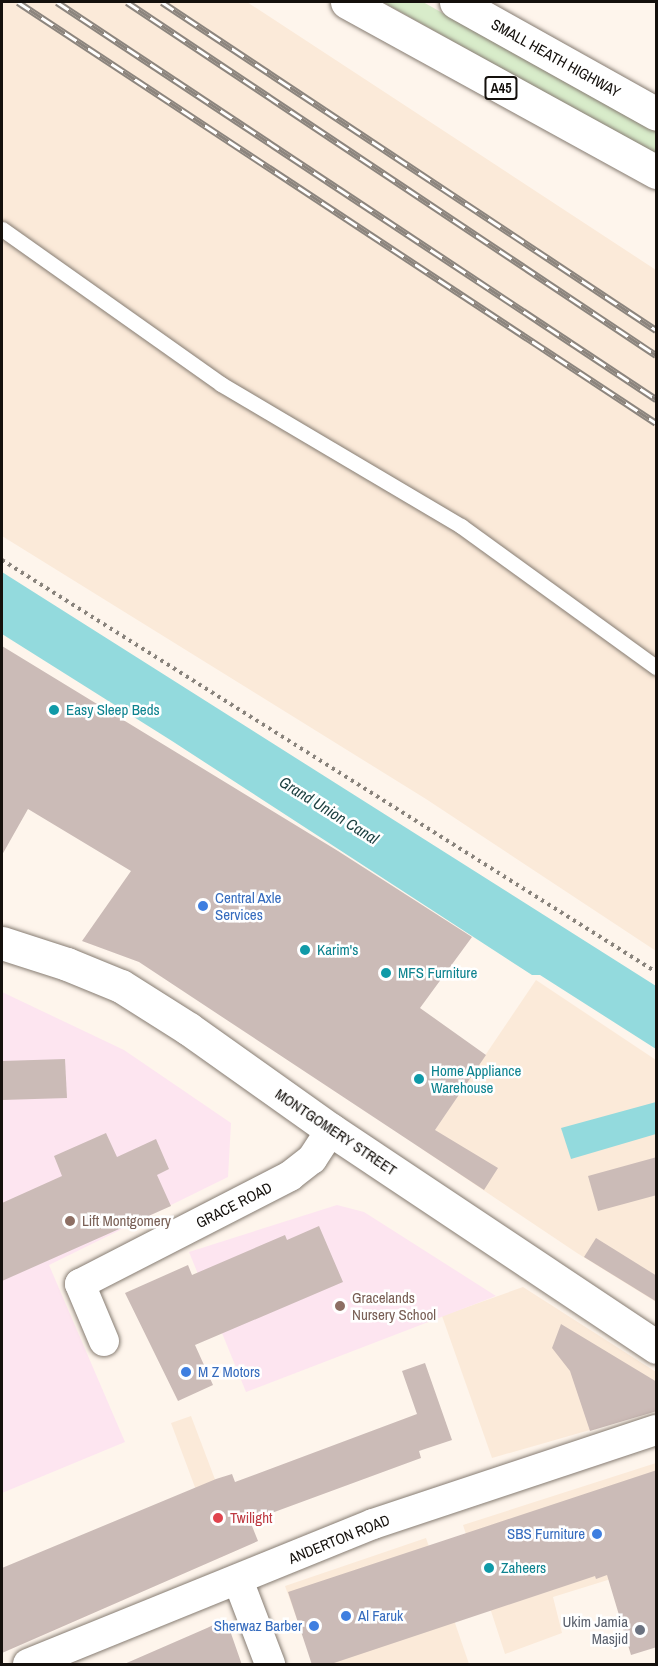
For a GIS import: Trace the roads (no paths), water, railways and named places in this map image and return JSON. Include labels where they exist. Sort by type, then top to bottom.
[{"type":"main road","name":"A45","points":[[347,2],[657,172]]},
{"type":"main road","name":"SMALL HEATH HIGHWAY","points":[[456,2],[657,114]]},
{"type":"main road","name":"MONTGOMERY STREET","points":[[2,943],[67,964],[121,986],[189,1029],[331,1130],[657,1347]]},
{"type":"street","name":"GRACE ROAD","points":[[104,1341],[80,1284],[290,1176],[312,1159],[331,1130]]},
{"type":"street","name":"ANDERTON ROAD","points":[[28,1665],[416,1509],[657,1430]]},
{"type":"street","points":[[238,1580],[270,1665]]},
{"type":"lane","points":[[2,229],[221,384],[461,526],[657,667]]},
{"type":"water","name":"Grand Union Canal","points":[[2,572],[656,986],[656,1049],[540,975],[532,975],[172,741],[2,634]]},
{"type":"water","points":[[656,1102],[656,1134],[571,1159],[561,1128]]},
{"type":"railway","points":[[18,2],[656,423]]},
{"type":"railway","points":[[57,2],[656,399]]},
{"type":"railway","points":[[127,2],[656,355]]},
{"type":"railway","points":[[162,2],[656,330]]},
{"type":"place","name":"Easy Sleep Beds","points":[[54,710]]},
{"type":"place","name":"Central Axle Services","points":[[203,906]]},
{"type":"place","name":"Karim's","points":[[305,950]]},
{"type":"place","name":"MFS Furniture","points":[[386,973]]},
{"type":"place","name":"Home Appliance Warehouse","points":[[419,1079]]},
{"type":"place","name":"Lift Montgomery","points":[[70,1221]]},
{"type":"place","name":"Gracelands Nursery School","points":[[340,1306]]},
{"type":"place","name":"M Z Motors","points":[[186,1372]]},
{"type":"place","name":"Twilight","points":[[218,1518]]},
{"type":"place","name":"SBS Furniture","points":[[597,1534]]},
{"type":"place","name":"Zaheers","points":[[489,1568]]},
{"type":"place","name":"Al Faruk","points":[[346,1616]]},
{"type":"place","name":"Sherwaz Barber","points":[[314,1626]]},
{"type":"place","name":"Ukim Jamia Masjid","points":[[640,1630]]}]
